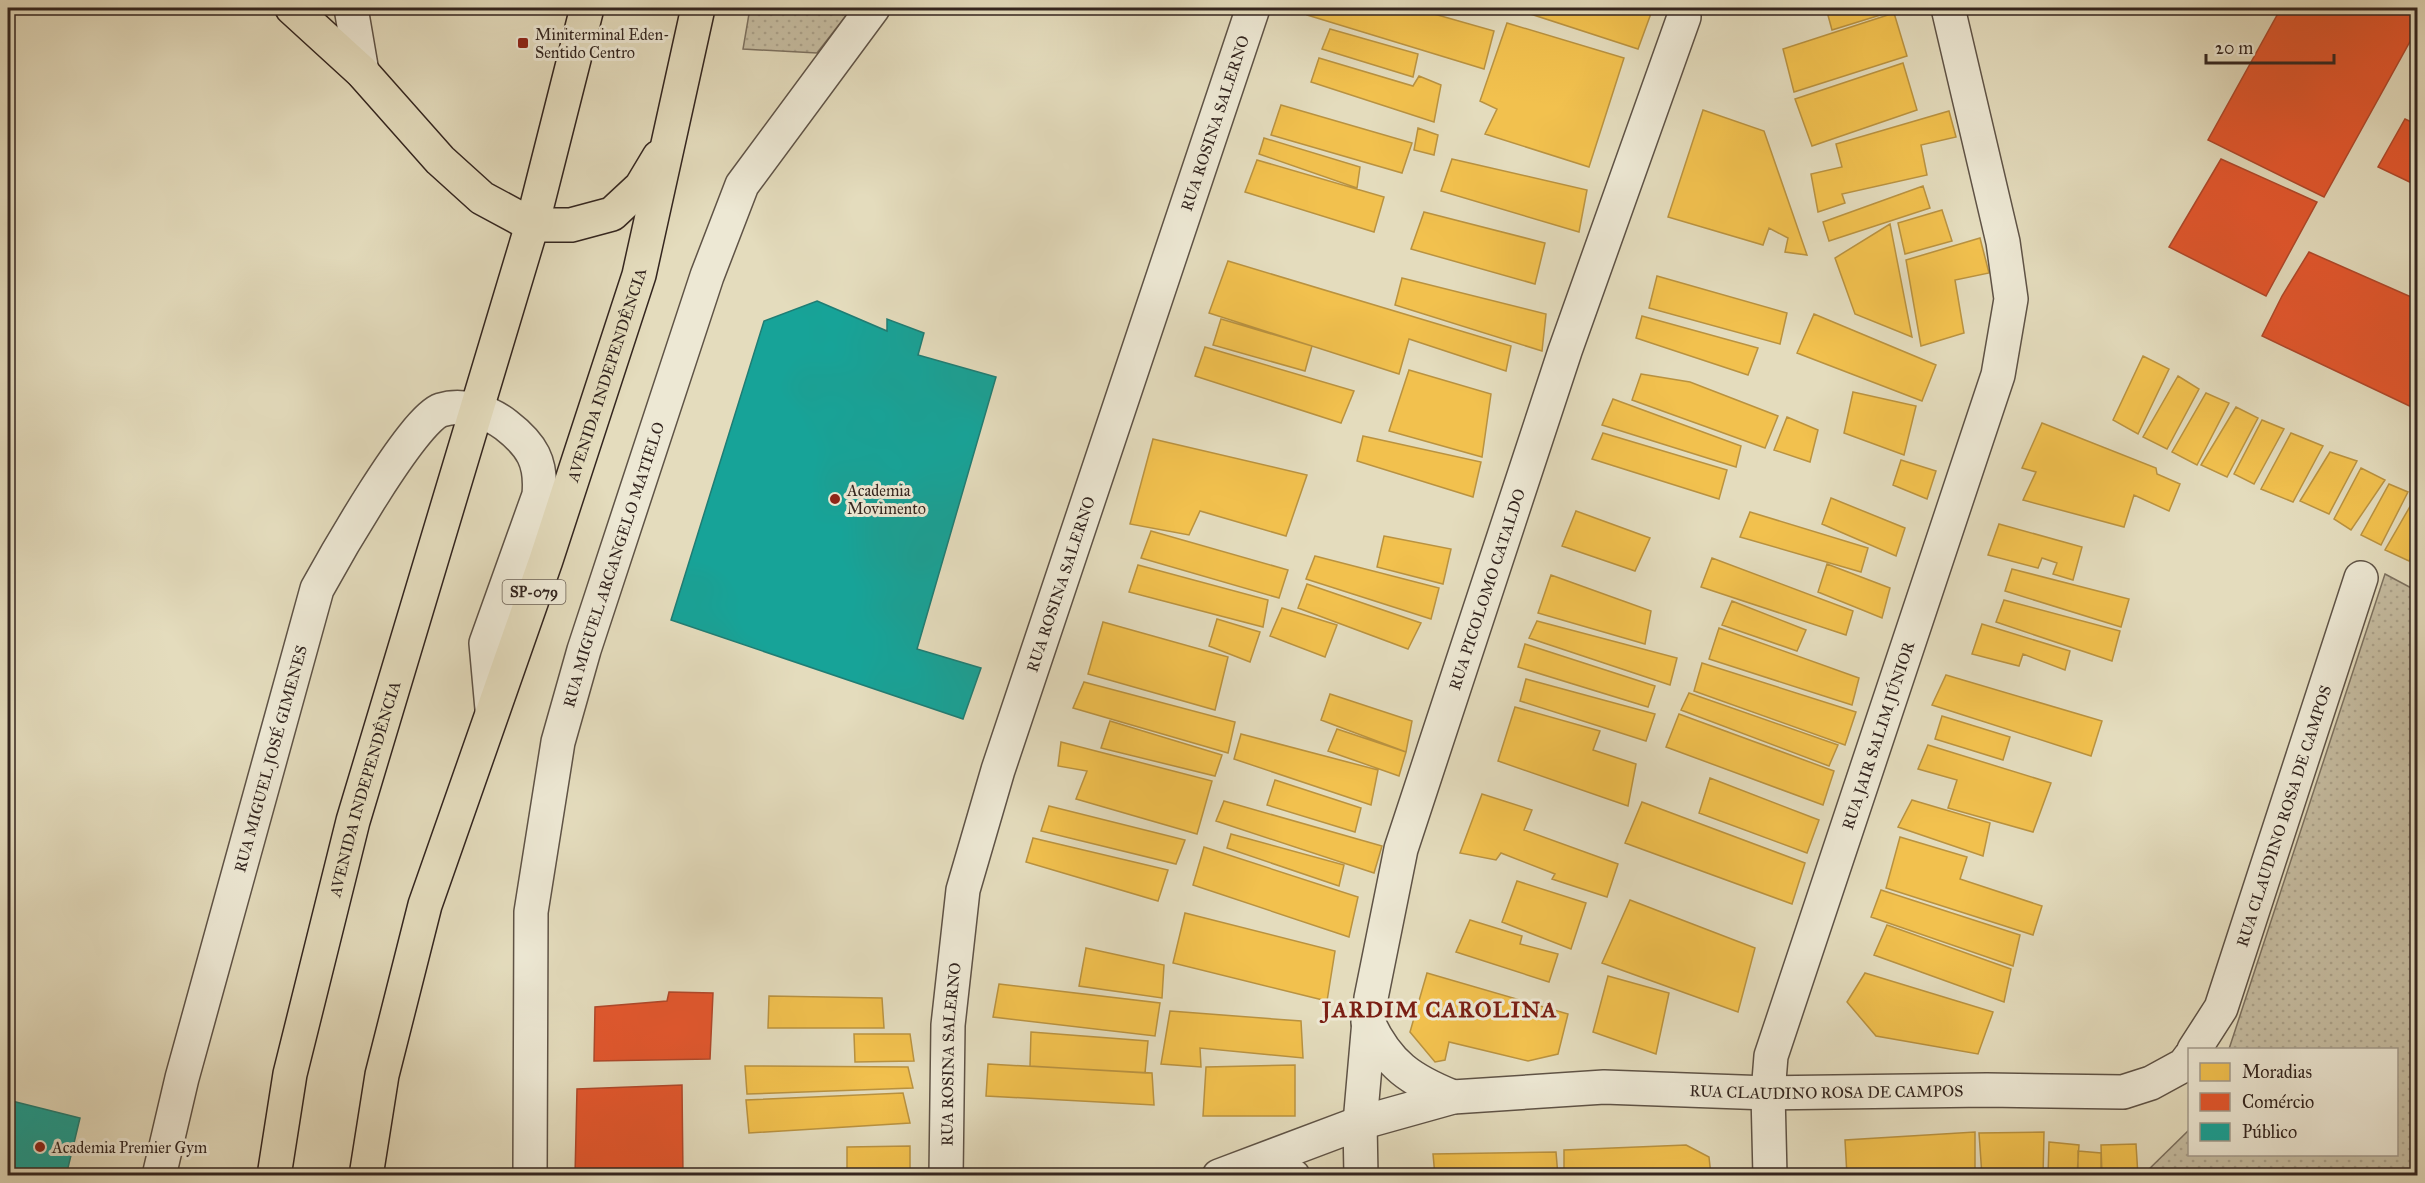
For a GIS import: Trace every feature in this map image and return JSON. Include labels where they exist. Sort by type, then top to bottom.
[{"type":"main road","points":[[292,8],[362,72],[440,160],[482,198],[532,225]]},
{"type":"main road","name":"AVENIDA INDEPENDÊNCIA","points":[[274,1176],[290,1074],[353,820],[532,225],[588,8]]},
{"type":"main road","name":"AVENIDA INDEPENDÊNCIA","points":[[366,1176],[382,1074],[424,905],[546,560],[639,275],[698,8]]},
{"type":"main road","name":"AVENIDA INDEPENDÊNCIA","points":[[532,225],[571,225],[612,214],[641,187],[671,138]]},
{"type":"street","points":[[351,8],[362,72]]},
{"type":"street","name":"RUA MIGUEL ARCANGELO MATIELO","points":[[530,1176],[531,912],[558,742],[584,650],[707,276],[742,184],[873,8]]},
{"type":"street","name":"RUA ROSINA SALERNO","points":[[946,1175],[948,1025],[963,890],[998,770],[1253,8]]},
{"type":"street","name":"RUA JAIR SALIM JÚNIOR","points":[[1770,1176],[1768,1093],[1771,1056],[1998,375],[2011,299],[2003,242],[1948,8]]},
{"type":"street","name":"RUA PICOLOMO CATALDO","points":[[1361,1176],[1360,1123],[1368,1022],[1401,849],[1565,351],[1684,17]]},
{"type":"street","name":"RUA MIGUEL JOSÉ GIMENES","points":[[159,1176],[182,1078],[317,589],[357,518],[420,427],[440,410],[456,408],[477,410]]},
{"type":"street","name":"AVENIDA INDEPENDÊNCIA","points":[[477,410],[500,421],[521,437],[536,459],[541,475],[539,495],[486,643],[492,708]]},
{"type":"street","name":"RUA CLAUDINO ROSA DE CAMPOS","points":[[2195,1048],[2221,1008],[2361,578]]},
{"type":"street","name":"RUA CLAUDINO ROSA DE CAMPOS","points":[[1368,1022],[1379,1046],[1391,1061],[1422,1085],[1454,1097]]},
{"type":"street","name":"RUA CLAUDINO ROSA DE CAMPOS","points":[[1224,1173],[1360,1123],[1454,1097],[1604,1087],[1768,1093],[1987,1090],[2123,1092],[2159,1078],[2184,1065],[2188,1060]]},
{"type":"street","name":"RUA CLAUDINO ROSA DE CAMPOS","points":[[1224,1173],[1266,1171],[1293,1176]]},
{"type":"shaded area","points":[[750,8],[852,8],[817,53],[743,49]]},
{"type":"shaded area","points":[[2385,574],[2417,591],[2417,1175],[2143,1175],[2188,1131],[2188,1156],[2398,1156],[2398,1048],[2229,1048]]},
{"type":"building: Moradias","points":[[1309,8],[1413,8],[1494,31],[1484,69],[1307,15]]},
{"type":"building: Moradias","points":[[1512,8],[1653,8],[1638,49]]},
{"type":"building: Moradias","points":[[1826,8],[1903,8],[1832,30]]},
{"type":"building: Moradias","points":[[1894,13],[1907,56],[1794,92],[1783,49]]},
{"type":"building: Moradias","points":[[1507,23],[1624,58],[1589,167],[1485,134],[1497,109],[1480,101]]},
{"type":"building: Moradias","points":[[1330,29],[1418,54],[1413,77],[1322,49]]},
{"type":"building: Moradias","points":[[1319,58],[1413,86],[1419,76],[1441,85],[1434,122],[1311,82]]},
{"type":"building: Moradias","points":[[1903,63],[1917,110],[1812,146],[1795,99]]},
{"type":"building: Moradias","points":[[1281,105],[1412,143],[1402,173],[1271,135]]},
{"type":"building: Moradias","points":[[1703,110],[1764,131],[1807,255],[1785,252],[1788,238],[1769,228],[1763,245],[1668,217]]},
{"type":"building: Moradias","points":[[1949,111],[1956,137],[1921,145],[1927,175],[1842,194],[1845,203],[1818,212],[1811,174],[1842,167],[1836,144]]},
{"type":"building: Moradias","points":[[1418,128],[1438,135],[1434,155],[1414,150]]},
{"type":"building: Moradias","points":[[1264,138],[1360,167],[1357,188],[1259,154]]},
{"type":"building: Moradias","points":[[1452,159],[1587,190],[1579,232],[1441,191]]},
{"type":"building: Moradias","points":[[1257,160],[1384,197],[1374,232],[1245,192]]},
{"type":"building: Moradias","points":[[1923,186],[1930,208],[1829,241],[1823,222]]},
{"type":"building: Moradias","points":[[1942,210],[1952,241],[1905,254],[1898,223]]},
{"type":"building: Moradias","points":[[1424,212],[1545,243],[1535,284],[1411,249]]},
{"type":"building: Moradias","points":[[1890,224],[1912,337],[1855,314],[1835,258]]},
{"type":"building: Moradias","points":[[1980,238],[1989,273],[1955,280],[1964,333],[1921,346],[1906,260]]},
{"type":"building: Moradias","points":[[1228,261],[1511,346],[1506,371],[1409,339],[1399,374],[1209,313]]},
{"type":"building: Moradias","points":[[1657,276],[1787,313],[1780,344],[1649,308]]},
{"type":"building: Moradias","points":[[1402,278],[1546,314],[1542,351],[1395,305]]},
{"type":"building: Moradias","points":[[1814,314],[1936,365],[1922,401],[1797,353]]},
{"type":"building: Moradias","points":[[1642,316],[1758,348],[1748,375],[1636,338]]},
{"type":"building: Moradias","points":[[1221,319],[1312,346],[1305,371],[1213,345]]},
{"type":"building: Moradias","points":[[1205,347],[1354,391],[1341,423],[1195,376]]},
{"type":"building: Moradias","points":[[2143,356],[2169,369],[2138,434],[2113,420]]},
{"type":"building: Moradias","points":[[1409,370],[1491,394],[1482,457],[1389,431]]},
{"type":"building: Moradias","points":[[1641,374],[1690,382],[1778,416],[1765,448],[1632,400]]},
{"type":"building: Moradias","points":[[2178,376],[2199,389],[2167,449],[2143,437]]},
{"type":"building: Moradias","points":[[1853,392],[1916,406],[1904,455],[1844,433]]},
{"type":"building: Moradias","points":[[2206,393],[2229,403],[2197,465],[2172,452]]},
{"type":"building: Moradias","points":[[1613,399],[1741,446],[1736,467],[1602,425]]},
{"type":"building: Moradias","points":[[2236,407],[2258,418],[2227,477],[2201,465]]},
{"type":"building: Moradias","points":[[1787,417],[1818,430],[1810,462],[1774,450]]},
{"type":"building: Moradias","points":[[2262,420],[2284,429],[2254,484],[2234,474]]},
{"type":"building: Moradias","points":[[2042,423],[2156,468],[2157,474],[2180,484],[2169,511],[2134,495],[2124,527],[2023,500],[2036,472],[2022,468]]},
{"type":"building: Moradias","points":[[1603,433],[1727,470],[1719,499],[1592,459]]},
{"type":"building: Moradias","points":[[2291,433],[2323,446],[2293,502],[2261,489]]},
{"type":"building: Moradias","points":[[1363,436],[1481,462],[1473,497],[1357,461]]},
{"type":"building: Moradias","points":[[1153,439],[1307,475],[1286,536],[1200,511],[1189,535],[1130,524]]},
{"type":"building: Moradias","points":[[2330,452],[2357,461],[2329,514],[2300,501]]},
{"type":"building: Moradias","points":[[1901,460],[1936,471],[1927,499],[1893,485]]},
{"type":"building: Moradias","points":[[2361,468],[2385,480],[2351,530],[2334,519]]},
{"type":"building: Moradias","points":[[2389,484],[2408,492],[2381,545],[2361,535]]},
{"type":"building: Moradias","points":[[2416,496],[2418,544],[2409,561],[2385,550]]},
{"type":"building: Moradias","points":[[1831,498],[1905,528],[1896,556],[1822,524]]},
{"type":"building: Moradias","points":[[1576,511],[1650,538],[1635,571],[1562,546]]},
{"type":"building: Moradias","points":[[1750,512],[1868,548],[1861,572],[1740,537]]},
{"type":"building: Moradias","points":[[1999,524],[2082,547],[2073,580],[2053,574],[2057,563],[2042,558],[2038,568],[1988,555]]},
{"type":"building: Moradias","points":[[1151,531],[1288,570],[1279,598],[1141,558]]},
{"type":"building: Moradias","points":[[1384,536],[1451,549],[1443,584],[1377,567]]},
{"type":"building: Moradias","points":[[1315,556],[1439,588],[1431,619],[1306,579]]},
{"type":"building: Moradias","points":[[1712,558],[1853,611],[1846,635],[1701,587]]},
{"type":"building: Moradias","points":[[1827,564],[1890,588],[1882,618],[1818,592]]},
{"type":"building: Moradias","points":[[1138,565],[1268,600],[1263,627],[1129,592]]},
{"type":"building: Moradias","points":[[2012,569],[2129,599],[2121,627],[2005,591]]},
{"type":"building: Moradias","points":[[1551,575],[1651,611],[1645,644],[1538,613]]},
{"type":"building: Moradias","points":[[1307,584],[1421,623],[1408,649],[1298,608]]},
{"type":"building: Moradias","points":[[2004,600],[2120,631],[2112,661],[1996,622]]},
{"type":"building: Moradias","points":[[1732,601],[1806,630],[1797,651],[1722,625]]},
{"type":"building: Moradias","points":[[1282,608],[1337,625],[1325,657],[1270,636]]},
{"type":"building: Moradias","points":[[1217,619],[1260,632],[1250,662],[1209,646]]},
{"type":"building: Moradias","points":[[1537,621],[1677,658],[1670,685],[1529,638]]},
{"type":"building: Moradias","points":[[1103,622],[1228,657],[1215,710],[1088,674]]},
{"type":"building: Moradias","points":[[1982,624],[2070,651],[2065,670],[2023,654],[2019,666],[1972,654]]},
{"type":"building: Moradias","points":[[1719,628],[1859,678],[1852,705],[1709,659]]},
{"type":"building: Moradias","points":[[1525,644],[1655,686],[1648,707],[1518,667]]},
{"type":"building: Moradias","points":[[1702,663],[1856,712],[1845,745],[1694,691]]},
{"type":"building: Moradias","points":[[1946,675],[2102,721],[2091,756],[1932,705]]},
{"type":"building: Moradias","points":[[1526,679],[1655,714],[1646,741],[1520,701]]},
{"type":"building: Moradias","points":[[1084,682],[1235,722],[1228,753],[1073,708]]},
{"type":"building: Moradias","points":[[1689,693],[1838,745],[1829,766],[1681,710]]},
{"type":"building: Moradias","points":[[1330,694],[1412,721],[1406,752],[1321,720]]},
{"type":"building: Moradias","points":[[1515,707],[1600,731],[1593,750],[1636,764],[1628,806],[1498,761]]},
{"type":"building: Moradias","points":[[1679,714],[1834,771],[1823,805],[1666,747]]},
{"type":"building: Moradias","points":[[1942,716],[2010,737],[2003,760],[1935,739]]},
{"type":"building: Moradias","points":[[1110,721],[1222,755],[1215,776],[1101,748]]},
{"type":"building: Moradias","points":[[1337,729],[1406,752],[1399,776],[1328,751]]},
{"type":"building: Moradias","points":[[1241,734],[1378,770],[1371,805],[1234,759]]},
{"type":"building: Moradias","points":[[1061,742],[1212,781],[1197,834],[1076,799],[1087,771],[1058,766]]},
{"type":"building: Moradias","points":[[1928,745],[2051,783],[2033,832],[1948,808],[1957,780],[1918,769]]},
{"type":"building: Moradias","points":[[1710,778],[1819,820],[1807,853],[1699,813]]},
{"type":"building: Moradias","points":[[1275,780],[1361,808],[1355,832],[1267,805]]},
{"type":"building: Moradias","points":[[1482,794],[1532,810],[1524,830],[1618,864],[1607,897],[1552,879],[1555,874],[1501,853],[1496,860],[1460,853]]},
{"type":"building: Moradias","points":[[1912,800],[1990,823],[1983,856],[1898,827]]},
{"type":"building: Moradias","points":[[1224,801],[1382,846],[1374,873],[1216,821]]},
{"type":"building: Moradias","points":[[1642,802],[1805,863],[1792,904],[1625,843]]},
{"type":"building: Moradias","points":[[1049,806],[1185,840],[1176,864],[1041,831]]},
{"type":"building: Moradias","points":[[1231,834],[1344,865],[1339,886],[1227,848]]},
{"type":"building: Moradias","points":[[1900,837],[1967,857],[1960,879],[2042,906],[2033,935],[1886,888]]},
{"type":"building: Moradias","points":[[1033,838],[1168,870],[1158,901],[1026,862]]},
{"type":"building: Moradias","points":[[1204,847],[1358,897],[1349,937],[1193,885]]},
{"type":"building: Moradias","points":[[1517,881],[1586,903],[1571,949],[1502,922]]},
{"type":"building: Moradias","points":[[1881,890],[2020,935],[2013,966],[1871,917]]},
{"type":"building: Moradias","points":[[1630,900],[1755,948],[1738,1012],[1602,963]]},
{"type":"building: Moradias","points":[[1185,913],[1335,951],[1327,1001],[1173,963]]},
{"type":"building: Moradias","points":[[1470,920],[1522,936],[1520,944],[1558,954],[1549,982],[1456,952]]},
{"type":"building: Moradias","points":[[1887,925],[2011,969],[2004,1002],[1874,955]]},
{"type":"building: Moradias","points":[[1086,948],[1164,965],[1162,998],[1079,986]]},
{"type":"building: Moradias","points":[[1427,973],[1568,1014],[1558,1054],[1528,1061],[1449,1042],[1445,1060],[1435,1062],[1410,1032]]},
{"type":"building: Moradias","points":[[1865,973],[1993,1012],[1978,1054],[1876,1036],[1847,1002]]},
{"type":"building: Moradias","points":[[1608,976],[1669,993],[1656,1054],[1593,1032]]},
{"type":"building: Moradias","points":[[999,984],[1160,1003],[1155,1036],[993,1017]]},
{"type":"building: Moradias","points":[[769,996],[882,998],[884,1028],[768,1028]]},
{"type":"building: Moradias","points":[[1170,1011],[1301,1021],[1303,1058],[1200,1048],[1201,1067],[1161,1064]]},
{"type":"building: Moradias","points":[[1031,1032],[1148,1041],[1145,1073],[1030,1066]]},
{"type":"building: Moradias","points":[[854,1034],[910,1034],[914,1061],[855,1062]]},
{"type":"building: Moradias","points":[[988,1064],[1152,1073],[1154,1105],[986,1096]]},
{"type":"building: Moradias","points":[[1295,1065],[1295,1116],[1203,1116],[1206,1067]]},
{"type":"building: Moradias","points":[[745,1066],[908,1067],[913,1088],[747,1094]]},
{"type":"building: Moradias","points":[[903,1093],[910,1123],[749,1133],[746,1100]]},
{"type":"building: Moradias","points":[[1975,1132],[1975,1176],[1847,1176],[1845,1140]]},
{"type":"building: Moradias","points":[[2044,1132],[2043,1176],[1982,1176],[1979,1133]]},
{"type":"building: Moradias","points":[[2049,1142],[2079,1145],[2077,1176],[2048,1176]]},
{"type":"building: Moradias","points":[[2136,1144],[2138,1176],[2102,1176],[2101,1145]]},
{"type":"building: Moradias","points":[[1686,1145],[1709,1157],[1711,1176],[1564,1176],[1564,1150]]},
{"type":"building: Moradias","points":[[910,1146],[910,1176],[847,1176],[847,1147]]},
{"type":"building: Moradias","points":[[2078,1151],[2101,1153],[2101,1176],[2078,1176]]},
{"type":"building: Moradias","points":[[1556,1152],[1558,1176],[1435,1176],[1433,1154]]},
{"type":"building: Comércio","points":[[2281,8],[2418,9],[2418,27],[2324,197],[2208,140]]},
{"type":"building: Comércio","points":[[2405,119],[2418,125],[2418,186],[2378,167]]},
{"type":"building: Comércio","points":[[2221,159],[2317,202],[2266,296],[2169,247]]},
{"type":"building: Comércio","points":[[2309,252],[2418,300],[2418,410],[2262,336],[2282,296]]},
{"type":"building: Comércio","points":[[669,992],[713,993],[710,1059],[594,1061],[595,1007],[667,1001]]},
{"type":"building: Comércio","points":[[682,1085],[683,1176],[575,1176],[577,1089]]},
{"type":"building: Público","name":"Academia Movimento","points":[[817,301],[887,331],[887,319],[924,333],[918,355],[996,377],[917,649],[981,668],[963,719],[671,620],[764,321]]},
{"type":"building: Público","name":"Academia Premier Gym","points":[[8,1100],[80,1118],[66,1176],[8,1176]]},
{"type":"place","name":"Miniterminal Eden- Sentido Centro","points":[[523,43]]},
{"type":"place","name":"Academia Movimento","points":[[835,499]]},
{"type":"place","name":"Academia Premier Gym","points":[[40,1147]]},
{"type":"district","name":"JARDIM CAROLINA","points":[[1440,1009]]}]
